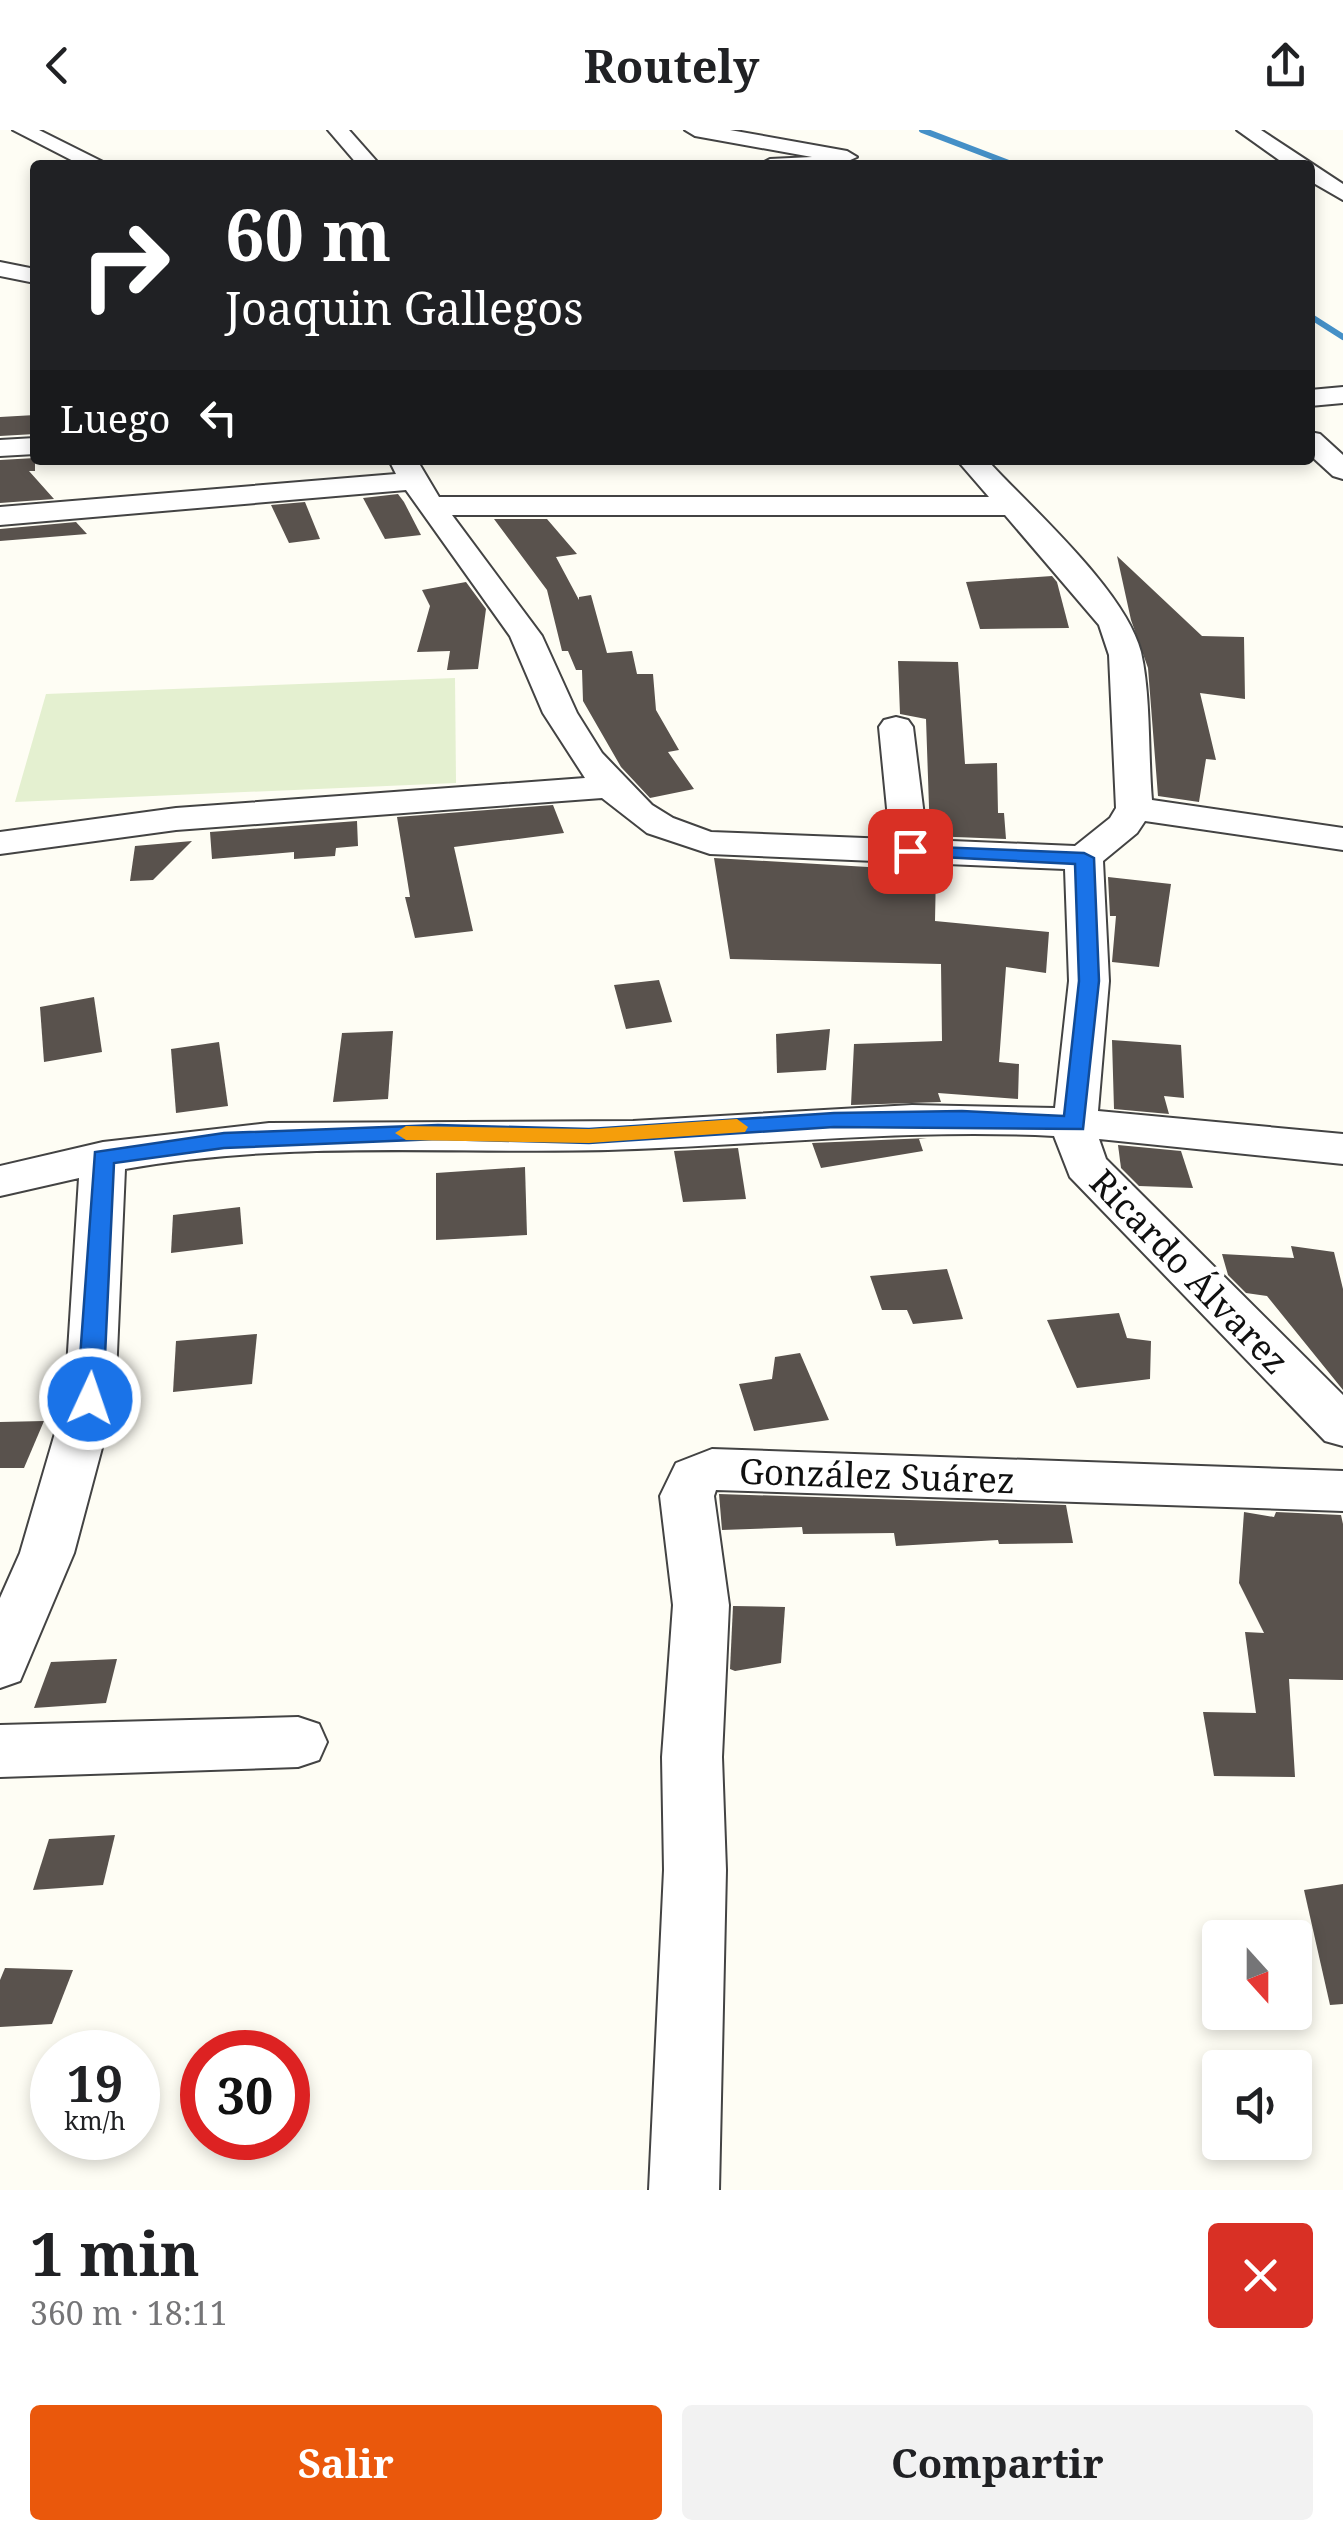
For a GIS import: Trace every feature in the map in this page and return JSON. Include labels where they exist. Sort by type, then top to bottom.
[{"type":"street","points":[[23,130],[87,160]]},
{"type":"street","points":[[338,130],[364,160]]},
{"type":"street","points":[[695,130],[847,157],[834,160]]},
{"type":"street","points":[[1247,130],[1292,160]]},
{"type":"street","points":[[1315,175],[1343,193]]},
{"type":"street","points":[[0,269],[30,275]]},
{"type":"street","points":[[1315,398],[1343,396]]},
{"type":"street","points":[[1315,445],[1343,470]]},
{"type":"street","points":[[0,448],[30,446]]},
{"type":"street","points":[[416,482],[527,637],[560,712],[611,787],[652,825],[688,839],[1084,858],[1124,825],[1134,808],[1125,655],[1115,624],[1088,588],[976,465]]},
{"type":"street","points":[[0,516],[416,482],[1014,506]]},
{"type":"street","points":[[896,727],[910,851]]},
{"type":"street","points":[[0,842],[176,820],[611,787]]},
{"type":"street","points":[[1134,808],[1343,838]]},
{"type":"street","name":"Ricardo Álvarez","points":[[1084,858],[1089,981],[1075,1124],[1077,1144],[1086,1166],[1343,1427]]},
{"type":"street","points":[[0,1182],[103,1157],[224,1141],[438,1132],[589,1136],[834,1120],[962,1118],[1075,1124],[1343,1149]]},
{"type":"street","points":[[0,1664],[47,1553],[90,1399],[103,1157]]},
{"type":"street","name":"González Suárez","points":[[684,2190],[696,1870],[692,1757],[701,1604],[687,1496],[694,1477],[712,1469],[1343,1491]]},
{"type":"street","points":[[0,1750],[298,1742]]},
{"type":"green space","points":[[455,678],[456,783],[15,802],[46,694]]},
{"type":"building","points":[[30,415],[30,434],[0,436],[0,417]]},
{"type":"building","points":[[30,458],[35,471],[29,471],[54,499],[0,503],[0,460]]},
{"type":"building","points":[[398,494],[421,535],[385,539],[363,498]]},
{"type":"building","points":[[305,502],[320,539],[289,543],[271,505]]},
{"type":"building","points":[[494,519],[547,519],[577,554],[556,557],[579,600],[591,595],[607,653],[632,651],[637,674],[653,674],[656,710],[679,750],[668,752],[694,789],[650,798],[621,767],[583,701],[582,670],[576,670],[568,651],[562,651],[547,590]]},
{"type":"building","points":[[76,522],[87,534],[0,541],[0,529]]},
{"type":"building","points":[[1117,556],[1202,636],[1244,637],[1245,699],[1200,693],[1216,760],[1206,759],[1199,802],[1158,796],[1148,668],[1131,620]]},
{"type":"building","points":[[1052,576],[1069,628],[980,629],[966,582]]},
{"type":"building","points":[[466,582],[486,609],[478,669],[447,670],[450,651],[417,652],[430,606],[422,590]]},
{"type":"building","points":[[898,661],[958,662],[965,764],[997,763],[998,813],[1004,813],[1006,839],[930,836],[926,719],[900,714]]},
{"type":"building","points":[[553,805],[564,833],[454,847],[473,931],[415,938],[405,897],[410,897],[397,817]]},
{"type":"building","points":[[357,821],[358,846],[336,848],[335,856],[294,859],[294,852],[212,859],[210,832]]},
{"type":"building","points":[[192,841],[153,880],[130,881],[135,846]]},
{"type":"building","points":[[714,858],[936,871],[935,921],[1049,932],[1046,973],[1006,967],[999,1062],[1019,1064],[1018,1099],[938,1093],[941,1102],[851,1105],[854,1044],[942,1041],[941,964],[730,959]]},
{"type":"building","points":[[1108,877],[1171,884],[1159,967],[1112,962],[1116,916],[1110,916]]},
{"type":"building","points":[[659,980],[672,1022],[626,1029],[614,985]]},
{"type":"building","points":[[94,997],[102,1052],[44,1062],[40,1007]]},
{"type":"building","points":[[830,1029],[826,1070],[777,1073],[776,1034]]},
{"type":"building","points":[[393,1031],[388,1099],[333,1102],[342,1033]]},
{"type":"building","points":[[1112,1040],[1181,1045],[1184,1098],[1164,1096],[1169,1114],[1114,1109]]},
{"type":"building","points":[[219,1042],[228,1106],[176,1113],[171,1049]]},
{"type":"building","points":[[927,1138],[919,1139],[923,1151],[821,1168],[812,1143]]},
{"type":"building","points":[[1118,1145],[1181,1151],[1193,1188],[1139,1186],[1121,1168]]},
{"type":"building","points":[[738,1148],[746,1199],[683,1202],[674,1151]]},
{"type":"building","points":[[525,1167],[527,1235],[436,1240],[436,1173]]},
{"type":"building","points":[[240,1207],[243,1244],[171,1253],[173,1215]]},
{"type":"building","points":[[1291,1246],[1334,1252],[1343,1289],[1343,1390],[1267,1296],[1246,1293],[1228,1275],[1222,1254],[1294,1258]]},
{"type":"building","points":[[947,1269],[963,1319],[913,1324],[907,1310],[882,1310],[870,1276]]},
{"type":"building","points":[[1119,1313],[1127,1338],[1151,1341],[1150,1379],[1077,1388],[1047,1320]]},
{"type":"building","points":[[257,1334],[252,1384],[173,1392],[176,1341]]},
{"type":"building","points":[[800,1353],[829,1420],[754,1431],[739,1384],[772,1379],[775,1357]]},
{"type":"building","points":[[44,1421],[24,1468],[0,1468],[0,1422]]},
{"type":"building","points":[[719,1494],[1066,1505],[1073,1543],[999,1544],[998,1540],[896,1546],[894,1533],[803,1534],[802,1527],[722,1530]]},
{"type":"building","points":[[1244,1512],[1274,1517],[1276,1512],[1341,1515],[1343,1524],[1343,1680],[1289,1679],[1295,1777],[1214,1776],[1203,1712],[1256,1713],[1245,1632],[1264,1633],[1239,1583]]},
{"type":"building","points":[[733,1606],[785,1607],[781,1663],[730,1669]]},
{"type":"building","points":[[117,1659],[106,1703],[34,1708],[51,1662]]},
{"type":"building","points":[[115,1835],[103,1885],[33,1890],[49,1839]]},
{"type":"building","points":[[1343,1884],[1343,2004],[1330,2005],[1304,1890]]},
{"type":"building","points":[[5,1968],[73,1970],[52,2024],[0,2027],[0,1980]]},
{"type":"waterway","points":[[922,130],[1001,160]]},
{"type":"waterway","points":[[1315,319],[1343,337]]},
{"type":"slow traffic","points":[[406,1133],[589,1136],[737,1127]]},
{"type":"route","points":[[90,1399],[103,1157],[224,1141],[438,1132],[589,1136],[834,1120],[962,1118],[1075,1124],[1089,981],[1084,858],[910,851]]}]
